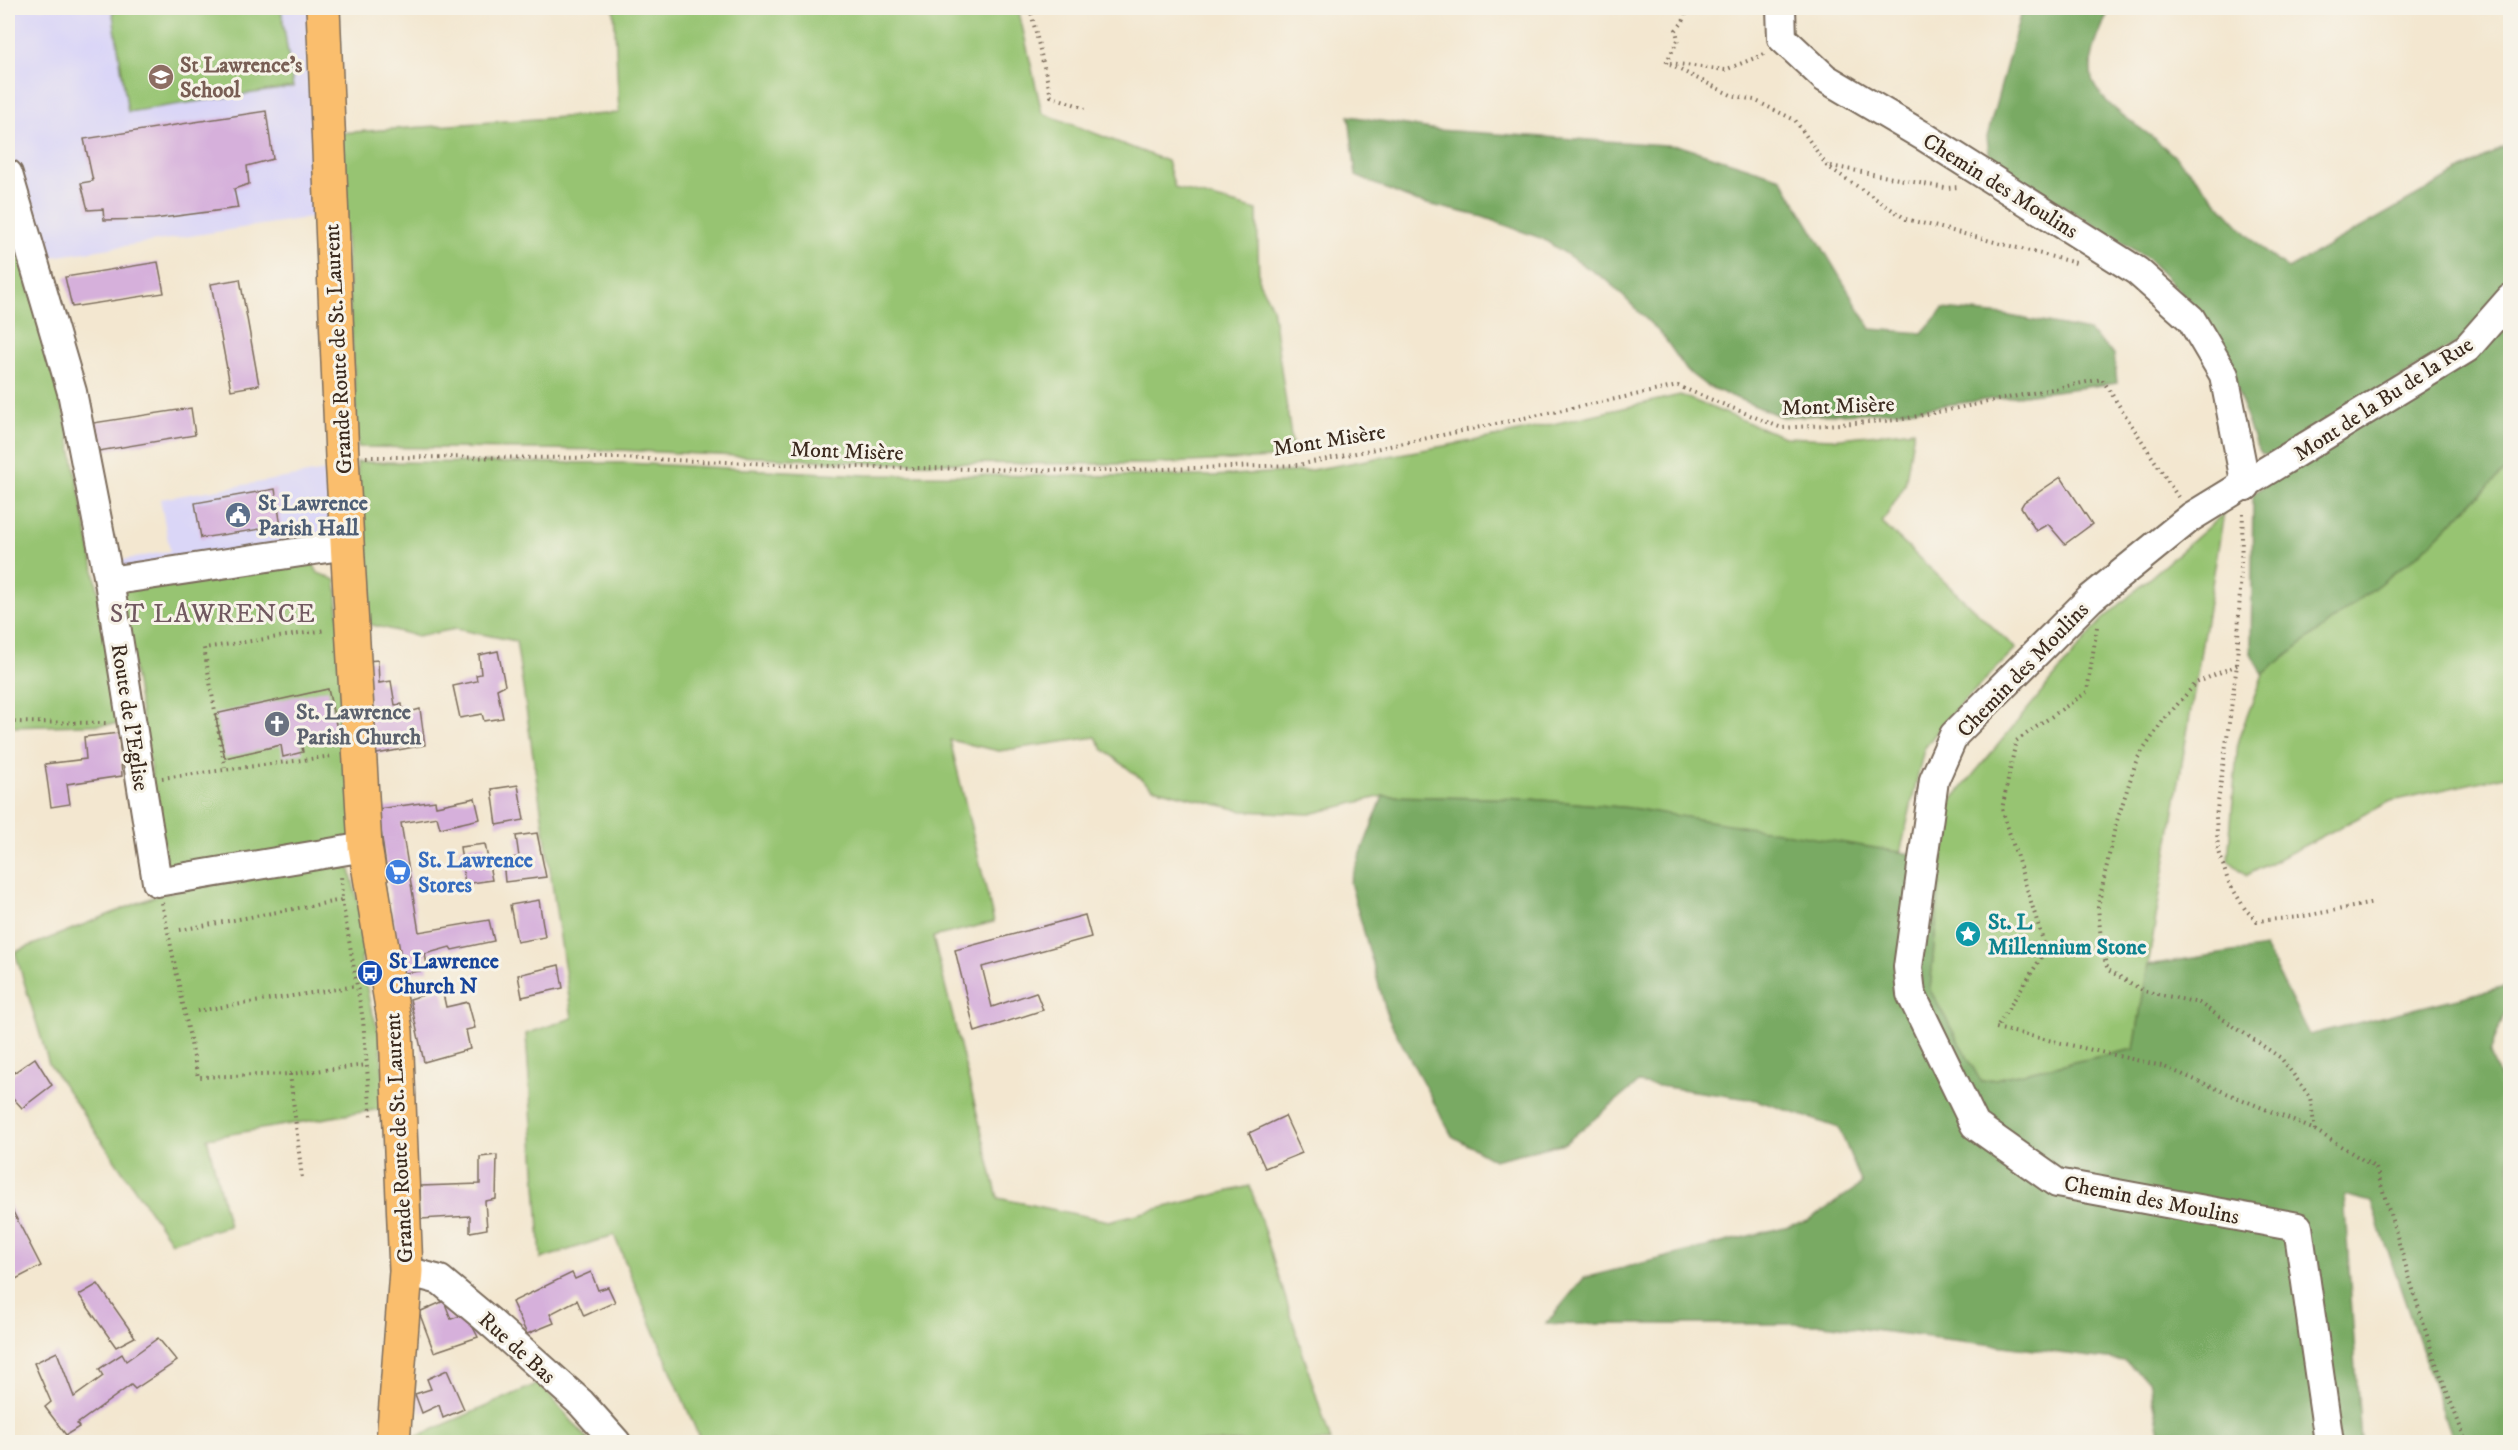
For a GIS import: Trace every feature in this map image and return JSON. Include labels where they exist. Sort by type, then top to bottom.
[{"type":"main road","name":"Grande Route de St. Laurent","points":[[323,8],[347,545],[354,849],[396,1031],[406,1272],[393,1443]]},
{"type":"street","points":[[1781,8],[1782,38],[1789,45]]},
{"type":"street","name":"Chemin des Moulins","points":[[1789,45],[1825,78],[2002,185],[2137,271],[2191,319],[2224,375],[2246,486],[2191,517],[2090,599],[1954,735],[1934,780],[1908,967],[1911,994],[1975,1125],[2057,1183],[2298,1227],[2329,1443]]},
{"type":"street","name":"Route de l'Eglise","points":[[8,174],[72,392],[109,581],[157,882]]},
{"type":"street","name":"Mont de la Bu de la Rue","points":[[2246,486],[2468,348],[2511,299]]},
{"type":"street","points":[[109,581],[347,545]]},
{"type":"street","points":[[157,882],[354,849]]},
{"type":"street","name":"Rue de Bas","points":[[406,1272],[440,1280],[581,1404],[615,1443]]},
{"type":"path","points":[[1030,8],[1051,96],[1085,108]]},
{"type":"path","points":[[1666,63],[1678,40],[1676,30],[1683,22],[1688,8]]},
{"type":"path","points":[[1666,63],[1725,70],[1789,45]]},
{"type":"path","points":[[1666,63],[1731,95],[1754,100],[1795,120],[1827,166],[1905,219],[2086,265]]},
{"type":"path","points":[[1827,166],[1945,188],[2002,185]]},
{"type":"path","name":"Mont Misère","points":[[342,457],[619,458],[857,467],[1094,471],[1298,465],[1678,386],[1782,428],[1898,420],[2102,379],[2191,517]]},
{"type":"path","points":[[2246,486],[2236,665],[2216,817],[2218,848],[2228,881],[2245,909],[2257,921],[2299,917],[2374,903]]},
{"type":"path","points":[[2098,625],[2087,692],[2016,741],[2002,809],[2046,950],[1996,1028],[2162,1066],[2315,1130],[2376,1168],[2433,1355],[2466,1443]]},
{"type":"path","points":[[225,768],[204,648],[333,629]]},
{"type":"path","points":[[2236,665],[2196,683],[2163,721],[2137,759],[2115,827],[2098,907],[2102,951],[2108,970],[2144,992],[2199,1003],[2281,1058],[2310,1097],[2315,1130]]},
{"type":"path","points":[[8,722],[100,722],[132,726]]},
{"type":"path","points":[[141,780],[336,756]]},
{"type":"path","points":[[354,849],[342,900],[357,986],[372,1127]]},
{"type":"path","points":[[157,882],[198,1077],[290,1074],[367,1065]]},
{"type":"path","points":[[180,930],[342,900]]},
{"type":"path","points":[[197,1011],[357,986]]},
{"type":"path","points":[[290,1074],[302,1178]]},
{"type":"shaded area","name":"St Lawrence's School","points":[[8,8],[312,8],[320,216],[39,259],[8,147]]},
{"type":"shaded area","points":[[332,470],[336,527],[326,541],[115,574],[112,562],[170,551],[160,499]]},
{"type":"green space","points":[[112,8],[281,8],[293,87],[128,112]]},
{"type":"green space","points":[[614,8],[1018,8],[1042,113],[1167,161],[1175,188],[1257,210],[1259,282],[1272,307],[1294,457],[1148,464],[873,463],[620,450],[358,447],[340,133],[619,113]]},
{"type":"green space","points":[[2022,8],[2110,8],[2091,64],[2093,82],[2097,90],[2121,114],[2174,156],[2253,240],[2288,269],[2510,143],[2510,286],[2463,339],[2275,457],[2261,454],[2254,441],[2230,366],[2198,310],[2147,258],[1990,160],[1987,137]]},
{"type":"green space","points":[[1349,116],[1438,130],[1680,146],[1781,178],[1871,329],[1922,333],[1943,309],[2004,315],[2089,331],[2114,354],[2117,383],[1899,411],[1782,417],[1707,386],[1687,371],[1663,336],[1608,281],[1543,239],[1483,217],[1415,201],[1356,176]]},
{"type":"green space","points":[[8,213],[66,420],[123,724],[8,727]]},
{"type":"green space","points":[[2510,308],[2510,466],[2421,552],[2263,674],[2251,653],[2253,494]]},
{"type":"green space","points":[[1680,395],[1784,437],[1832,439],[1914,430],[1905,485],[1882,523],[2016,649],[1947,718],[1924,749],[1900,854],[1631,808],[1530,799],[1383,796],[1310,814],[1243,811],[1153,788],[1103,749],[1096,737],[999,751],[950,740],[994,922],[933,937],[998,1198],[1109,1221],[1250,1186],[1331,1442],[701,1442],[614,1235],[541,1259],[526,1034],[572,1018],[516,641],[456,629],[417,636],[364,623],[357,462],[626,463],[866,475],[1212,476],[1306,471],[1505,435]]},
{"type":"green space","points":[[2510,466],[2510,775],[2391,801],[2247,875],[2228,860],[2238,740],[2263,674],[2421,552]]},
{"type":"green space","points":[[2224,513],[2134,1049],[1981,1082],[1930,990],[1947,806],[2102,620]]},
{"type":"green space","points":[[310,558],[318,573],[336,580],[355,839],[185,871],[167,866],[120,589]]},
{"type":"green space","points":[[1383,796],[1530,799],[1631,808],[1942,859],[1930,990],[1981,1082],[2134,1049],[2148,965],[2265,947],[2309,1035],[2510,985],[2510,1003],[2490,1053],[2510,1110],[2510,1442],[2453,1442],[2371,1202],[2344,1195],[2361,1442],[2162,1442],[2149,1380],[2124,1361],[1823,1324],[1546,1324],[1584,1278],[1808,1221],[1862,1184],[1839,1128],[1756,1100],[1638,1083],[1565,1143],[1494,1160],[1452,1136],[1388,1018],[1350,882]]},
{"type":"green space","points":[[332,862],[350,869],[369,950],[361,958],[370,1005],[380,1035],[386,1108],[207,1138],[229,1226],[171,1242],[49,1064],[15,952],[158,895]]},
{"type":"green space","points":[[539,1383],[590,1442],[409,1442],[409,1440]]},
{"type":"building","points":[[266,111],[273,159],[247,166],[249,184],[234,189],[238,208],[154,219],[104,220],[103,209],[88,210],[81,183],[93,181],[84,139]]},
{"type":"building","points":[[158,262],[164,293],[72,307],[65,277]]},
{"type":"building","points":[[240,279],[259,385],[231,390],[211,284]]},
{"type":"building","points":[[191,408],[195,435],[99,451],[93,423]]},
{"type":"building","points":[[2061,477],[2092,524],[2065,544],[2048,524],[2036,531],[2021,507],[2024,502]]},
{"type":"building","name":"St Lawrence Parish Hall","points":[[275,489],[281,526],[201,538],[195,503]]},
{"type":"building","points":[[498,651],[505,685],[497,689],[503,718],[484,721],[482,714],[460,718],[453,686],[477,681],[476,675],[481,674],[479,655]]},
{"type":"building","points":[[378,660],[379,683],[391,681],[395,705],[402,704],[403,714],[420,709],[425,745],[371,755],[366,661]]},
{"type":"building","name":"St. Lawrence Parish Church","points":[[328,689],[338,733],[301,741],[303,752],[283,757],[281,745],[225,758],[215,714]]},
{"type":"building","points":[[119,733],[122,776],[67,784],[70,804],[51,807],[45,764],[86,759],[84,737]]},
{"type":"building","points":[[518,785],[524,820],[497,825],[492,789]]},
{"type":"building","points":[[475,798],[480,819],[440,828],[437,817],[401,823],[419,932],[489,920],[494,941],[452,950],[450,947],[425,954],[428,970],[404,973],[395,931],[378,809],[435,801],[436,806]]},
{"type":"building","points":[[537,833],[546,877],[505,882],[503,859],[519,857],[516,836]]},
{"type":"building","points":[[485,844],[492,880],[465,884],[460,847]]},
{"type":"building","points":[[539,900],[545,937],[517,942],[510,905]]},
{"type":"building","points":[[1085,915],[1091,937],[982,967],[992,1007],[1036,992],[1043,1010],[975,1032],[955,950]]},
{"type":"building","points":[[559,965],[563,988],[522,997],[518,975]]},
{"type":"building","points":[[442,989],[446,1007],[468,1002],[475,1028],[466,1030],[470,1049],[424,1062],[410,999]]},
{"type":"building","points":[[35,1058],[52,1085],[22,1108],[14,1099],[8,1104],[8,1077]]},
{"type":"building","points":[[1285,1116],[1302,1153],[1265,1168],[1249,1133]]},
{"type":"building","points":[[497,1155],[496,1199],[485,1201],[487,1229],[470,1232],[470,1216],[421,1219],[420,1186],[480,1184],[480,1157]]},
{"type":"building","points":[[8,1202],[41,1266],[14,1280],[8,1267]]},
{"type":"building","points":[[591,1272],[598,1290],[608,1287],[615,1302],[584,1316],[577,1300],[550,1314],[554,1323],[527,1334],[512,1302],[572,1273],[575,1279]]},
{"type":"building","points":[[98,1284],[135,1337],[116,1347],[79,1295]]},
{"type":"building","points":[[444,1301],[451,1319],[466,1314],[478,1337],[434,1352],[419,1312]]},
{"type":"building","points":[[158,1338],[177,1361],[135,1389],[131,1385],[77,1424],[79,1427],[66,1435],[45,1407],[51,1402],[34,1363],[57,1352],[74,1397],[103,1376],[99,1369],[122,1354],[126,1361]]},
{"type":"building","points":[[447,1370],[464,1409],[443,1418],[439,1405],[422,1413],[415,1394],[431,1389],[427,1379]]},
{"type":"place","name":"St Lawrence's School","points":[[161,77]]},
{"type":"place","name":"St Lawrence Parish Hall","points":[[238,515]]},
{"type":"place","name":"St. Lawrence Parish Church","points":[[277,724]]},
{"type":"place","name":"St. Lawrence Stores","points":[[398,872]]},
{"type":"place","name":"St. L Millennium Stone","points":[[1968,934]]},
{"type":"place","name":"St Lawrence Church N","points":[[370,973]]},
{"type":"district","name":"ST LAWRENCE","points":[[213,613]]}]
